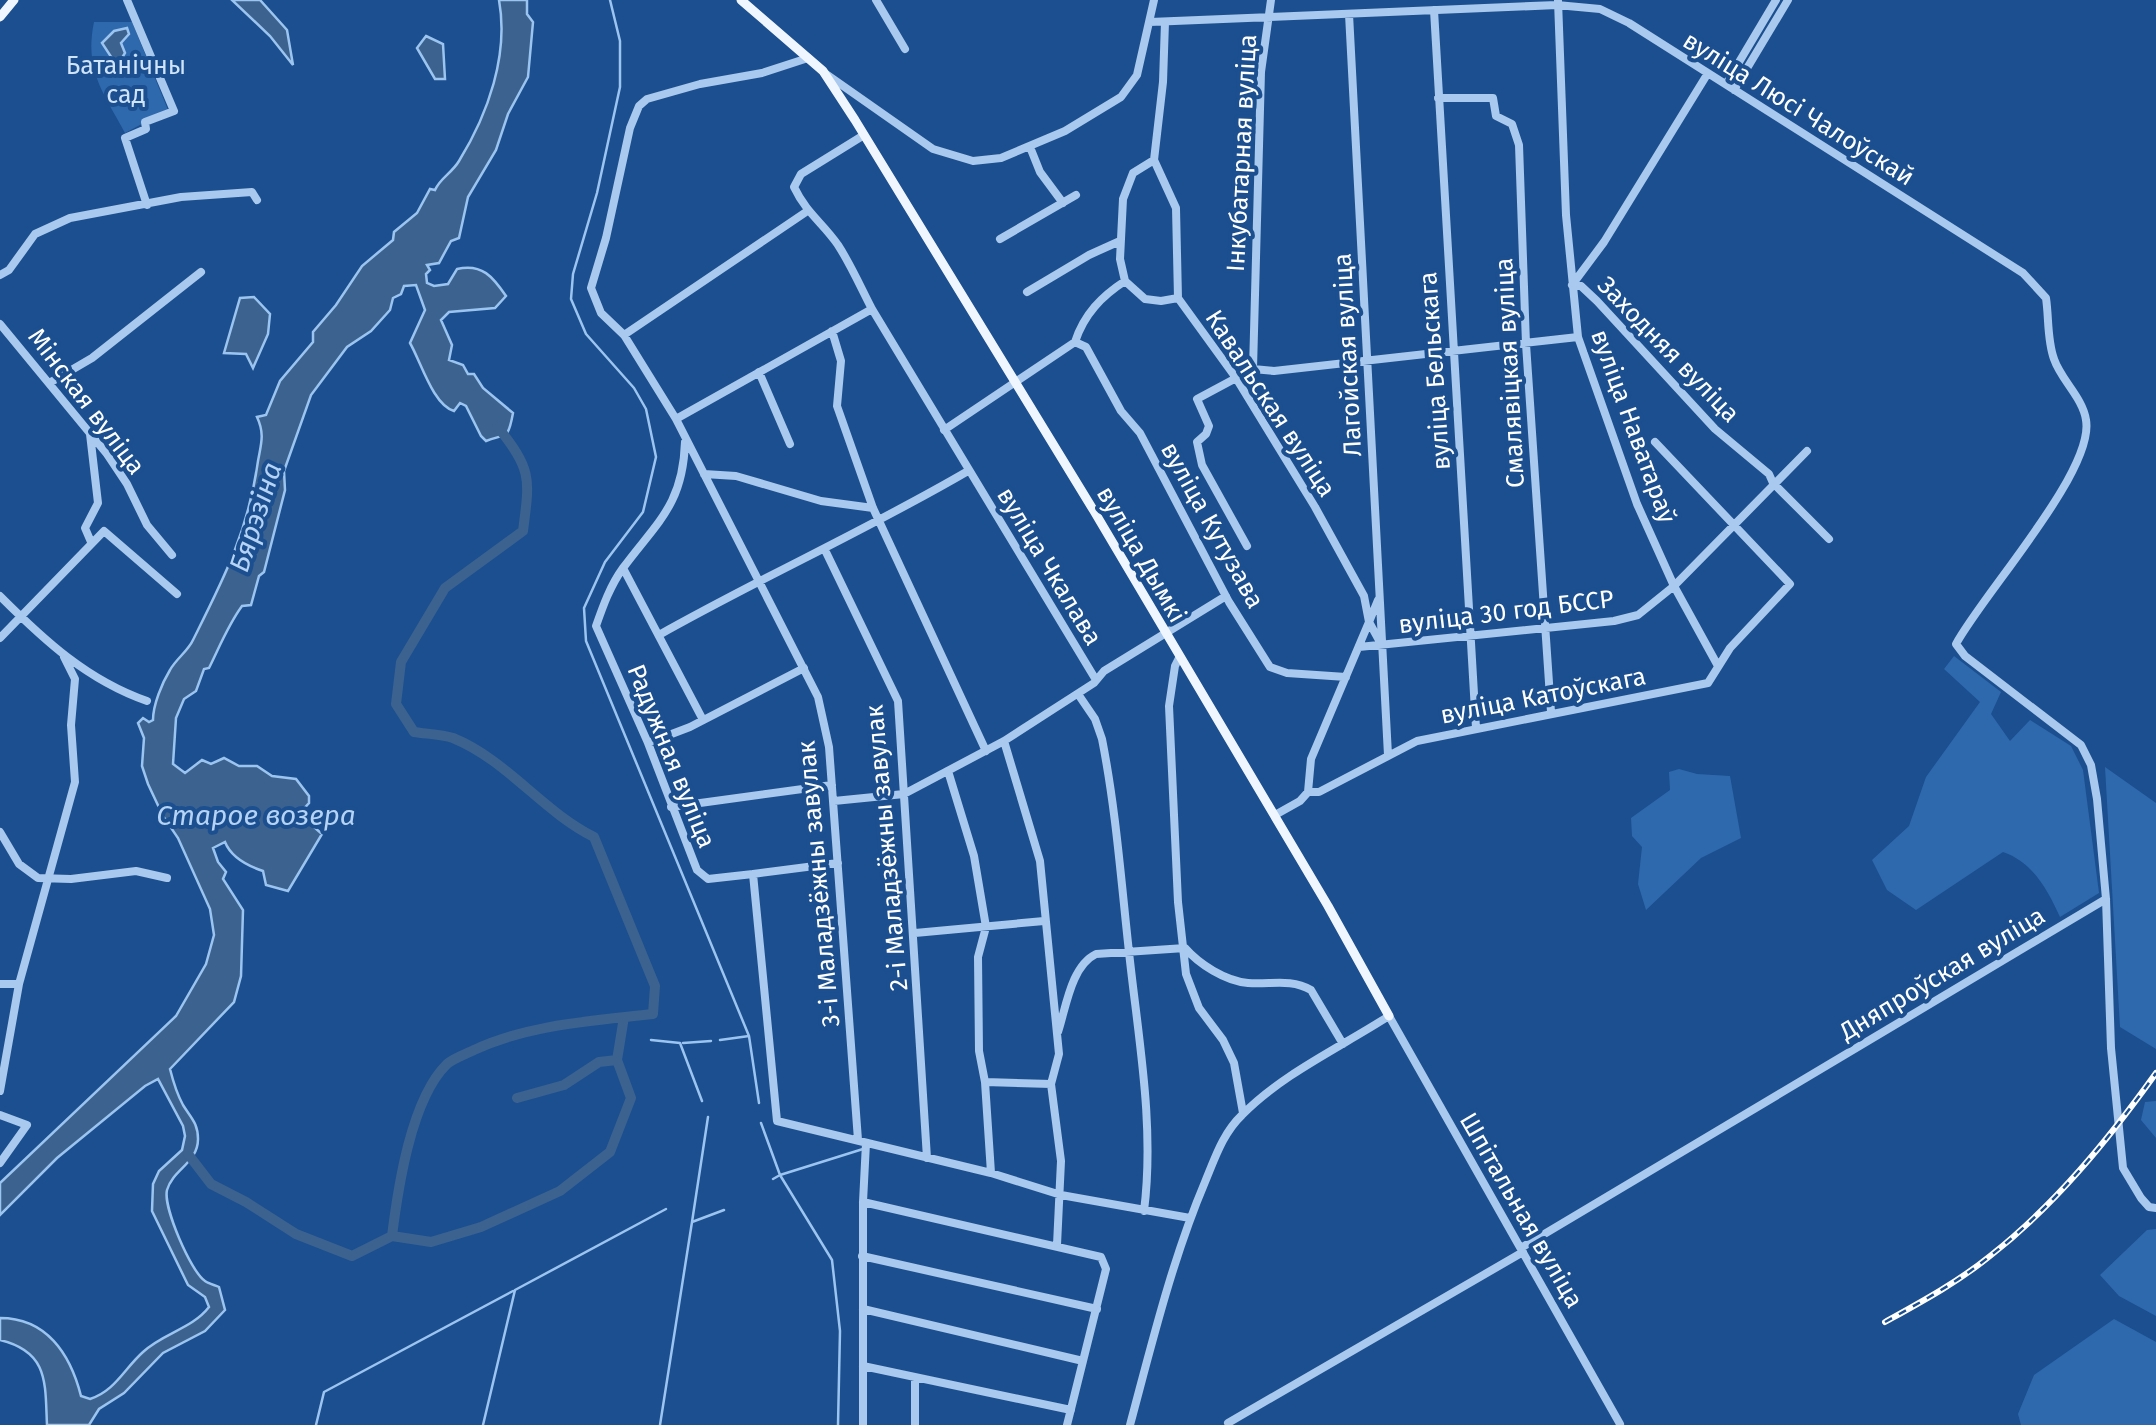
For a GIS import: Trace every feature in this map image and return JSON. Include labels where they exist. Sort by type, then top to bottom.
[{"type":"main road","points":[[0,18],[14,0]]},
{"type":"main road","name":"вуліца Дымкі","points":[[741,0],[823,72],[1015,381],[1180,658]]},
{"type":"main road","name":"Шпітальная вуліца","points":[[1180,658],[1389,1016]]},
{"type":"street","points":[[127,0],[174,111],[145,122],[146,129],[124,138],[147,205]]},
{"type":"street","points":[[876,0],[904,49]]},
{"type":"street","points":[[823,72],[932,149],[984,161],[1030,147],[1094,116],[1129,88],[1142,60],[1154,0]]},
{"type":"street","name":"Інкубатарная вуліца","points":[[1253,369],[1261,72],[1272,0]]},
{"type":"street","points":[[1730,87],[1776,0]]},
{"type":"street","points":[[1730,87],[1788,0]]},
{"type":"street","name":"вуліца Люсі Чалоўскай","points":[[1150,22],[1558,2],[1610,13],[2034,282],[2046,298],[2054,360],[2086,417],[2087,434],[2072,470],[2044,516],[1956,644],[1965,656],[2081,745],[2091,765],[2097,799],[2106,899]]},
{"type":"street","name":"вуліца Наватараў","points":[[1558,2],[1578,337],[1637,504],[1674,586],[1718,666]]},
{"type":"street","name":"вуліца Бельскага","points":[[1434,10],[1476,728]]},
{"type":"street","name":"Лагойская вуліца","points":[[1349,14],[1388,754]]},
{"type":"street","points":[[1165,22],[1154,160],[1133,174],[1123,199],[1120,241],[1125,281],[1145,299],[1178,298]]},
{"type":"street","name":"3-і Маладзёжны завулак","points":[[808,58],[762,73],[647,99],[639,106],[630,128],[591,288],[601,314],[624,335],[676,420],[760,578],[824,718],[862,1141],[863,1425]]},
{"type":"street","name":"Заходняя вуліца","points":[[1572,285],[1604,242],[1708,73]]},
{"type":"street","name":"Смалявіцкая вуліца","points":[[1438,98],[1493,98],[1496,116],[1512,124],[1516,133],[1526,344],[1552,712]]},
{"type":"street","points":[[855,120],[868,105]]},
{"type":"street","points":[[624,335],[806,212],[794,188],[798,178],[864,135]]},
{"type":"street","points":[[1030,147],[1040,172],[1063,203]]},
{"type":"street","name":"Кавальская вуліца","points":[[1154,160],[1176,208],[1178,298],[1236,378],[1315,506],[1364,596],[1370,622],[1382,646]]},
{"type":"street","points":[[0,275],[9,270],[28,241],[43,229],[70,218],[181,197],[252,192],[256,200]]},
{"type":"street","points":[[1000,239],[1076,195]]},
{"type":"street","name":"вуліца Чкалава","points":[[806,212],[840,248],[872,310],[1096,680],[986,751],[904,794]]},
{"type":"street","points":[[1028,292],[1120,241]]},
{"type":"street","points":[[51,382],[92,358],[201,272]]},
{"type":"street","points":[[944,430],[1076,342],[1104,295],[1125,281]]},
{"type":"street","name":"Заходняя вуліца","points":[[1572,285],[1581,286],[1598,300],[1715,428],[1769,474],[1773,483],[1829,540]]},
{"type":"street","points":[[676,420],[872,310]]},
{"type":"street","name":"Мінская вуліца","points":[[0,324],[108,454],[128,484],[147,525],[172,555]]},
{"type":"street","points":[[832,331],[841,361],[836,406],[878,522],[986,751]]},
{"type":"street","points":[[1247,546],[1202,465],[1197,442],[1209,426],[1197,399],[1253,369],[1274,371],[1578,337]]},
{"type":"street","name":"вуліца Кутузава","points":[[1076,342],[1086,347],[1120,411],[1140,433],[1226,596],[1270,666],[1287,673],[1346,677]]},
{"type":"street","points":[[759,372],[790,444]]},
{"type":"street","points":[[90,434],[98,503],[85,528],[91,542]]},
{"type":"street","name":"Радужная вуліца","points":[[685,437],[672,500],[653,534],[623,568],[604,601],[596,626],[648,743],[697,870],[708,879],[753,874]]},
{"type":"street","points":[[1655,442],[1733,526]]},
{"type":"street","name":"вуліца 30 год БССР","points":[[1359,647],[1614,621],[1638,615],[1674,586],[1807,450]]},
{"type":"street","points":[[659,634],[760,578],[878,522],[968,470]]},
{"type":"street","points":[[704,474],[736,476],[821,501],[873,508]]},
{"type":"street","name":"вуліца Катоўскага","points":[[1275,815],[1308,792],[1320,792],[1416,741],[1708,683],[1730,648],[1790,584],[1733,526]]},
{"type":"street","points":[[0,638],[106,531],[177,594]]},
{"type":"street","name":"2-і Маладзёжны завулак","points":[[825,550],[898,701],[928,1158]]},
{"type":"street","points":[[623,568],[702,718]]},
{"type":"street","points":[[0,596],[64,657],[104,683],[147,701]]},
{"type":"street","points":[[1096,680],[1104,671],[1226,596]]},
{"type":"street","points":[[1308,792],[1312,759],[1380,596]]},
{"type":"street","points":[[0,1092],[18,984],[76,782],[72,726],[76,679],[64,657]]},
{"type":"street","name":"вуліца Дымкі","points":[[1180,658],[1174,666],[1169,706],[1178,902],[1184,948],[1190,988],[1234,1063],[1243,1113]]},
{"type":"street","points":[[648,743],[804,668]]},
{"type":"street","points":[[1078,694],[1102,739],[1123,872],[1144,1078],[1144,1211]]},
{"type":"street","points":[[1004,740],[1040,861],[1059,1054],[1052,1084],[1061,1161],[1057,1245]]},
{"type":"street","points":[[948,771],[974,856],[986,926],[978,957],[979,1051],[991,1173]]},
{"type":"street","points":[[672,808],[832,785]]},
{"type":"street","points":[[834,801],[904,794]]},
{"type":"street","points":[[0,832],[30,875],[48,880],[136,871],[167,878]]},
{"type":"street","points":[[838,864],[753,874],[777,1121],[991,1173],[1061,1196],[1190,1218]]},
{"type":"street","points":[[2106,899],[2111,1048],[2123,1168],[2141,1198],[2156,1208]]},
{"type":"street","name":"Дняпроўская вуліца","points":[[1228,1423],[2106,899]]},
{"type":"street","points":[[914,932],[1044,920]]},
{"type":"street","points":[[1058,1034],[1068,998],[1088,958],[1096,954],[1184,948],[1226,977],[1249,983],[1286,982],[1311,990],[1344,1044]]},
{"type":"street","points":[[0,984],[18,984]]},
{"type":"street","points":[[1130,1425],[1160,1310],[1190,1218],[1224,1139],[1243,1113],[1389,1016]]},
{"type":"street","name":"Шпітальная вуліца","points":[[1389,1016],[1620,1424]]},
{"type":"street","points":[[985,1082],[1052,1084]]},
{"type":"street","points":[[0,1115],[27,1125],[0,1163]]},
{"type":"street","points":[[862,1202],[1092,1252],[1105,1261],[1097,1309],[1067,1425]]},
{"type":"street","points":[[862,1256],[1097,1309]]},
{"type":"street","points":[[863,1309],[1083,1360]]},
{"type":"street","points":[[863,1366],[1071,1410]]},
{"type":"street","points":[[915,1378],[915,1425]]},
{"type":"green space","name":"Батанічны сад","points":[[94,22],[132,22],[168,110],[125,133],[94,68]]},
{"type":"green space","points":[[1954,656],[2001,692],[1991,714],[2010,741],[2030,720],[2071,746],[2083,770],[2099,893],[2060,917],[2031,870],[2003,852],[1916,910],[1887,890],[1872,860],[1909,826],[1926,777],[1980,702],[1944,669]]},
{"type":"green space","points":[[2105,767],[2156,803],[2156,1049],[2120,1027]]},
{"type":"green space","points":[[1679,769],[1730,776],[1741,838],[1701,858],[1646,910],[1638,884],[1642,847],[1632,836],[1631,818],[1670,790],[1669,772]]},
{"type":"green space","points":[[2156,1101],[2156,1138],[2141,1120],[2145,1102]]},
{"type":"green space","points":[[2156,1229],[2156,1316],[2119,1296],[2100,1275],[2147,1230]]},
{"type":"green space","points":[[2114,1319],[2156,1342],[2156,1425],[2021,1425],[2018,1414],[2034,1375]]},
{"type":"water","points":[[232,0],[260,0],[287,30],[293,65],[270,36]]},
{"type":"water","points":[[499,0],[527,0],[527,14],[533,22],[528,77],[508,114],[496,150],[468,197],[459,238],[451,241],[439,263],[427,265],[430,270],[426,274],[427,283],[434,286],[448,284],[457,269],[473,268],[491,278],[506,296],[495,308],[449,312],[441,320],[452,345],[449,360],[474,374],[483,388],[513,413],[510,428],[506,434],[486,441],[466,406],[460,403],[454,411],[434,392],[410,343],[425,310],[416,285],[404,286],[401,294],[393,298],[390,310],[371,331],[347,347],[311,395],[284,471],[285,490],[264,572],[259,576],[251,605],[242,606],[237,613],[209,668],[204,669],[196,691],[184,699],[176,718],[173,764],[185,773],[202,760],[211,764],[224,758],[239,766],[257,766],[272,776],[296,779],[309,796],[309,803],[299,814],[322,834],[288,891],[266,885],[263,871],[241,860],[225,842],[213,848],[226,872],[223,879],[243,910],[241,976],[234,1002],[170,1069],[198,1139],[194,1154],[170,1183],[167,1198],[186,1253],[199,1275],[219,1287],[225,1310],[205,1331],[163,1353],[124,1393],[99,1409],[89,1425],[47,1425],[41,1371],[28,1352],[0,1340],[0,1318],[31,1324],[43,1331],[63,1352],[81,1396],[90,1399],[113,1385],[151,1346],[194,1321],[209,1307],[205,1297],[188,1285],[152,1211],[153,1184],[159,1171],[182,1150],[185,1136],[158,1079],[57,1158],[0,1215],[0,1183],[176,1016],[206,964],[214,935],[210,909],[148,784],[142,766],[144,738],[138,723],[143,718],[153,720],[164,681],[191,644],[233,554],[254,487],[262,434],[257,417],[266,415],[280,381],[313,342],[313,332],[362,266],[417,213],[430,189],[435,190],[469,143],[494,84],[501,42]]},
{"type":"water","points":[[127,28],[129,34],[121,43],[125,53],[117,66],[102,43],[114,31]]},
{"type":"water","points":[[426,36],[443,44],[445,79],[435,79],[417,48]]},
{"type":"water","points":[[254,297],[270,314],[268,334],[253,368],[246,354],[224,353],[240,298]]},
{"type":"waterway","points":[[610,0],[620,41],[620,87],[597,193],[573,274],[571,299],[586,334],[634,388],[646,409],[656,457],[643,512],[605,562],[584,608],[586,641],[749,1036]]},
{"type":"waterway","points":[[188,1154],[211,1184],[296,1234],[352,1256],[392,1236],[415,1121],[435,1079],[447,1064],[517,1034],[653,1014],[655,986],[594,837],[472,748],[448,737],[414,732],[396,704],[401,662],[445,588],[523,531],[526,475],[517,453],[497,426]]},
{"type":"waterway","points":[[392,1236],[431,1242],[481,1227],[560,1191],[610,1152],[631,1098],[617,1060],[624,1017]]},
{"type":"waterway","points":[[720,1040],[749,1036],[759,1103]]},
{"type":"waterway","points":[[651,1040],[680,1043],[702,1101]]},
{"type":"waterway","points":[[683,1043],[711,1041]]},
{"type":"waterway","points":[[517,1098],[564,1085],[599,1062],[617,1060]]},
{"type":"waterway","points":[[708,1117],[692,1222],[724,1210]]},
{"type":"waterway","points":[[761,1123],[780,1175],[773,1179]]},
{"type":"waterway","points":[[838,1425],[840,1331],[832,1260],[780,1175],[863,1149]]},
{"type":"waterway","points":[[483,1425],[515,1290],[666,1209]]},
{"type":"waterway","points":[[660,1425],[692,1222]]},
{"type":"waterway","points":[[316,1425],[324,1392],[513,1291]]},
{"type":"railway","points":[[1885,1322],[1965,1274],[2037,1215],[2100,1147],[2156,1073]]},
{"type":"water label","name":"Бярэзіна","points":[[255,517]]},
{"type":"water label","name":"Старое возера","points":[[256,815]]}]
